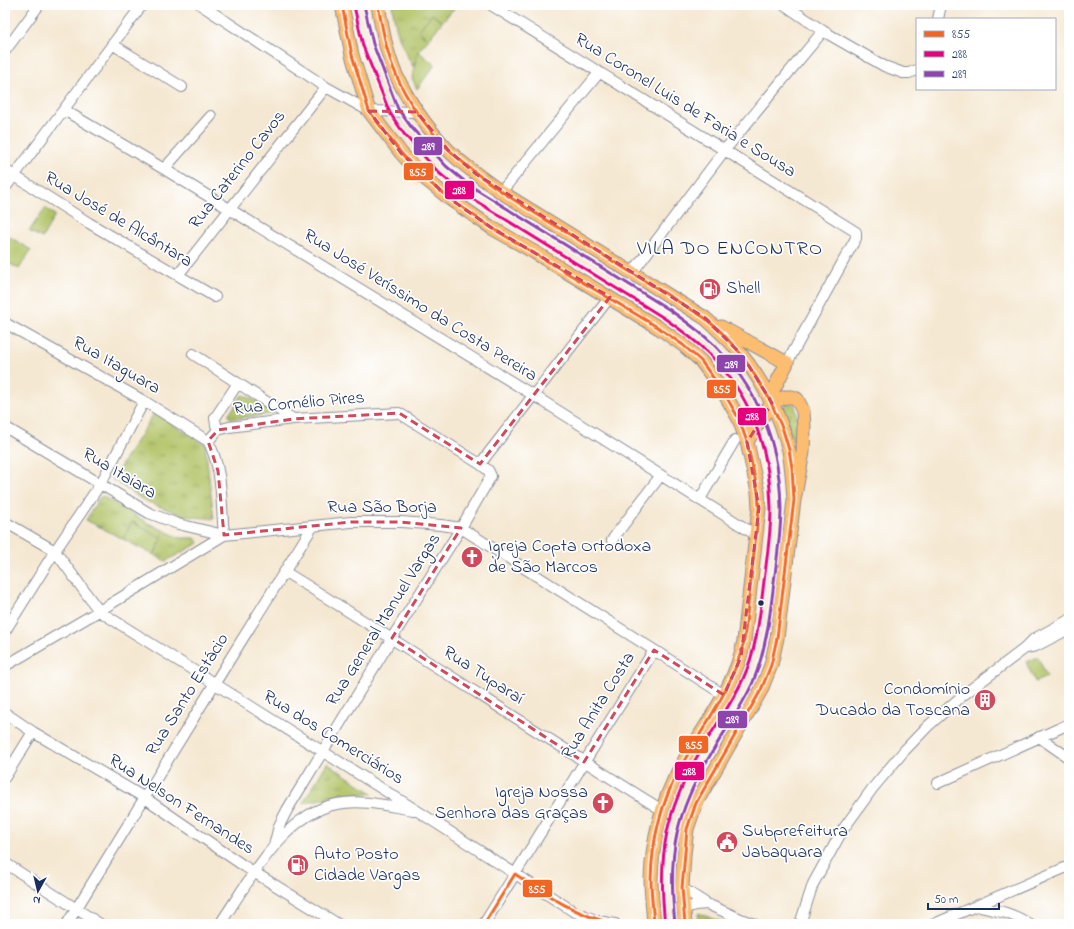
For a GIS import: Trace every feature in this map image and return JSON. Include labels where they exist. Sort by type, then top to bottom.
[{"type":"main road","points":[[342,5],[352,55],[369,110],[401,153],[423,177],[450,199],[492,228],[610,297],[660,328],[683,345],[701,361],[723,391],[739,419],[741,441],[758,492],[759,508],[746,626],[741,657],[724,695],[679,769],[662,810],[652,859],[654,924]]},
{"type":"main road","points":[[378,5],[388,52],[405,93],[417,112],[448,150],[476,174],[501,192],[706,318],[787,363],[771,401],[760,420],[741,441]]},
{"type":"main road","points":[[706,318],[742,355],[771,401],[783,430],[789,450],[794,500]]},
{"type":"main road","points":[[685,924],[682,888],[687,829],[696,803],[761,690],[771,665],[777,638],[794,500],[803,452],[804,428],[803,411],[797,400],[792,397],[785,396],[771,401]]},
{"type":"street","points":[[5,51],[39,5]]},
{"type":"street","points":[[5,188],[9,173],[64,110],[142,5]]},
{"type":"street","points":[[201,5],[326,87],[369,110],[417,112]]},
{"type":"street","name":"Rua Coronel Luis de Faria e Sousa","points":[[491,5],[724,151],[854,230],[857,235],[856,238],[787,363]]},
{"type":"street","points":[[785,5],[823,31],[896,71],[909,73],[916,70]]},
{"type":"street","points":[[938,18],[941,5]]},
{"type":"street","points":[[632,273],[724,151],[823,31]]},
{"type":"street","points":[[112,44],[182,87]]},
{"type":"street","points":[[501,192],[600,73]]},
{"type":"street","name":"Rua Caterino Cavos","points":[[178,276],[326,87]]},
{"type":"street","name":"Rua José Veríssimo da Costa Pereira","points":[[64,110],[164,169],[533,395],[756,535]]},
{"type":"street","points":[[164,169],[211,116]]},
{"type":"street","name":"Rua José de Alcântara","points":[[9,173],[215,297]]},
{"type":"street","points":[[480,464],[610,297]]},
{"type":"street","name":"Rua Itaguara","points":[[5,323],[144,401],[208,442]]},
{"type":"street","points":[[193,354],[293,419]]},
{"type":"street","points":[[218,430],[215,418],[238,383]]},
{"type":"street","points":[[5,631],[54,551],[101,483],[144,401]]},
{"type":"street","name":"Rua Cornélio Pires","points":[[208,442],[218,430],[243,425],[293,419],[399,413],[480,464]]},
{"type":"street","name":"Rua Itaiara","points":[[5,427],[149,513],[178,524],[224,534]]},
{"type":"street","points":[[700,499],[741,441]]},
{"type":"street","points":[[208,442],[213,451],[218,471],[224,534]]},
{"type":"street","name":"Rua General Manuel Vargas","points":[[274,846],[279,826],[392,638],[461,528],[491,476],[488,470],[480,464]]},
{"type":"street","points":[[612,540],[661,475]]},
{"type":"street","points":[[5,522],[54,551]]},
{"type":"street","name":"Rua São Borja","points":[[5,666],[99,611],[224,534],[351,522],[401,522],[461,528],[724,695]]},
{"type":"street","name":"Rua Santo Estácio","points":[[67,924],[313,526]]},
{"type":"street","name":"Rua dos Comerciários","points":[[54,551],[99,611],[419,812],[573,911],[598,921],[616,924]]},
{"type":"street","name":"Rua Tuparaí","points":[[285,572],[392,638],[584,762],[662,810]]},
{"type":"street","points":[[800,924],[813,884],[842,831],[872,789],[928,726],[962,696],[1024,649],[1034,639],[1069,620]]},
{"type":"street","points":[[1024,649],[1036,646],[1069,629]]},
{"type":"street","name":"Rua Anita Costa","points":[[484,924],[654,650]]},
{"type":"street","name":"Rua Nelson Fernandes","points":[[5,713],[33,732],[145,798],[254,873],[338,924]]},
{"type":"street","points":[[938,783],[1069,724]]},
{"type":"street","points":[[5,777],[33,732]]},
{"type":"street","points":[[1039,737],[1069,758]]},
{"type":"street","points":[[220,924],[274,846],[306,816],[321,808],[337,804],[357,802],[419,812]]},
{"type":"street","points":[[5,863],[100,924]]},
{"type":"street","points":[[934,924],[1069,866]]},
{"type":"street","points":[[682,888],[707,904],[754,924]]},
{"type":"street","points":[[683,909],[695,905],[707,904]]},
{"type":"street","points":[[976,906],[1009,913],[1029,924]]},
{"type":"highlighted area","points":[[369,111],[417,112],[448,150],[476,174],[705,318],[742,355],[772,403],[747,442],[759,508],[741,657],[724,695],[654,650],[584,762],[392,638],[461,528],[401,522],[351,522],[224,535],[218,471],[208,441],[218,430],[293,419],[399,413],[480,464],[610,297],[492,228],[450,199],[401,153]]},
{"type":"green space","points":[[392,5],[457,5],[442,22],[432,14],[419,32],[429,39],[418,51],[414,68],[399,38]]},
{"type":"green space","points":[[432,14],[442,22],[429,39],[418,31]]},
{"type":"green space","points":[[418,51],[435,65],[417,89],[412,78]]},
{"type":"green space","points":[[45,208],[55,215],[42,238],[29,231]]},
{"type":"green space","points":[[5,234],[31,250],[19,269],[5,261]]},
{"type":"green space","points":[[242,395],[258,402],[271,414],[231,419],[228,416]]},
{"type":"green space","points":[[790,403],[795,405],[798,422],[797,455],[782,408],[785,404]]},
{"type":"green space","points":[[154,413],[205,444],[214,519],[185,516],[145,501],[112,480]]},
{"type":"green space","points":[[102,496],[148,523],[180,538],[195,538],[199,543],[166,561],[154,555],[162,539],[133,522],[123,539],[86,520],[99,498]]},
{"type":"green space","points":[[132,522],[162,539],[154,555],[123,539]]},
{"type":"green space","points":[[1038,657],[1047,677],[1035,682],[1026,662]]},
{"type":"green space","points":[[327,763],[372,793],[336,796],[303,803]]},
{"type":"green space","points":[[699,913],[727,924],[699,924]]},
{"type":"transit line","name":"855","points":[[342,5],[352,55],[369,111],[401,153],[423,177],[450,199],[492,228],[659,328],[683,345],[701,361],[723,391],[739,419],[747,442],[758,492],[759,508],[744,641],[739,659],[725,692],[680,768],[663,807],[653,850],[651,885],[654,924]]},
{"type":"transit line","name":"289","points":[[364,5],[373,44],[398,109],[412,128],[446,166],[469,185],[670,310],[712,343],[732,365],[745,383],[756,402],[772,442],[777,463],[781,508],[779,545],[767,633],[761,658],[749,691],[701,771],[683,812],[677,832],[672,874],[675,923]]},
{"type":"transit line","name":"855","points":[[378,5],[384,36],[393,67],[406,95],[423,120],[442,143],[464,163],[512,198],[705,318],[721,332],[742,355],[769,398],[783,430],[789,450],[792,468],[794,500],[777,638],[771,665],[761,690],[696,803],[687,829],[682,888],[685,924]]},
{"type":"transit line","name":"288","points":[[354,6],[363,46],[390,113],[404,134],[439,173],[463,193],[664,318],[704,349],[724,370],[747,405],[762,444],[770,486],[771,508],[769,544],[755,643],[752,656],[739,688],[690,770],[672,812],[667,832],[662,875],[665,924]]},
{"type":"transit line","name":"855","points":[[484,924],[515,874],[563,904],[588,916],[615,924]]},
{"type":"place","name":"Shell","points":[[710,289]]},
{"type":"place","name":"Igreja Copta Ortodoxa de São Marcos","points":[[472,557]]},
{"type":"place","name":"Condomínio Ducado da Toscana","points":[[985,700]]},
{"type":"place","name":"Igreja Nossa Senhora das Graças","points":[[603,803]]},
{"type":"place","name":"Subprefeitura Jabaquara","points":[[727,842]]},
{"type":"place","name":"Auto Posto Cidade Vargas","points":[[298,865]]},
{"type":"district","name":"VILA DO ENCONTRO","points":[[730,249]]}]
